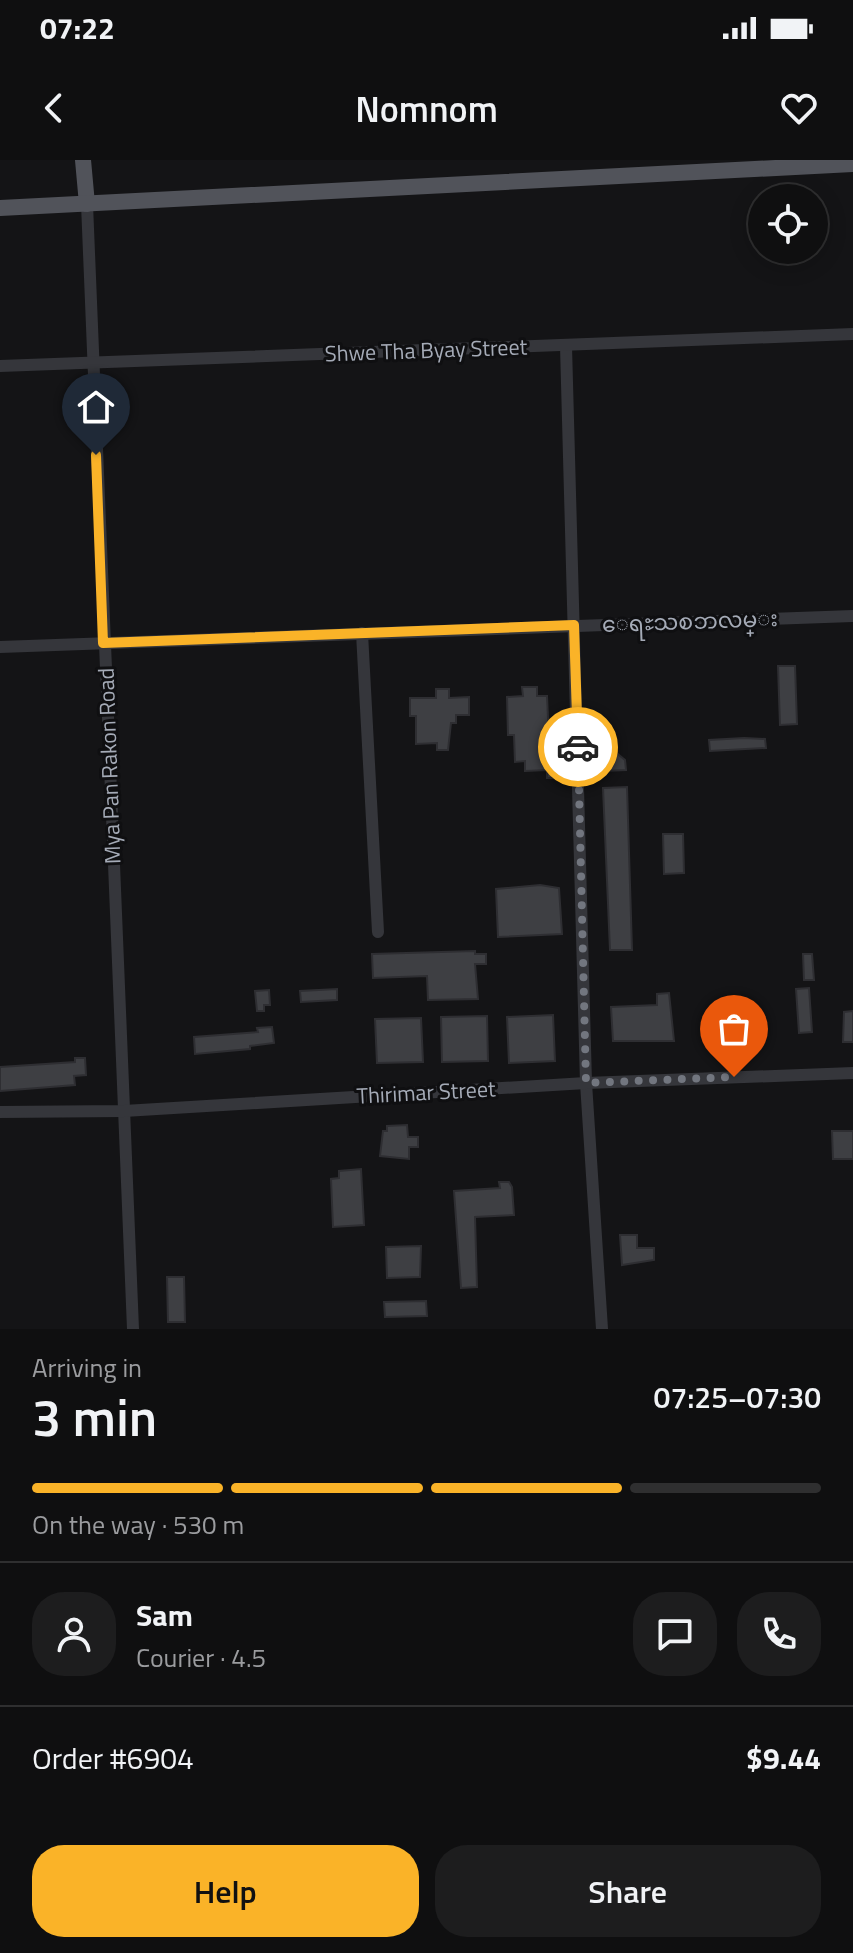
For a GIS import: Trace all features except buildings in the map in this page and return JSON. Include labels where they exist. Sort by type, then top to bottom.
[{"type":"main road","points":[[83,160],[87,204]]},
{"type":"main road","points":[[0,208],[853,164]]},
{"type":"street","name":"Mya Pan Rakon Road","points":[[87,204],[133,1329]]},
{"type":"street","name":"Shwe Tha Byay Street","points":[[0,366],[853,334]]},
{"type":"street","points":[[566,346],[586,1083],[602,1329]]},
{"type":"street","name":"ေရႊသစၥာလမ္း","points":[[0,647],[853,616]]},
{"type":"street","points":[[362,633],[378,932]]},
{"type":"street","name":"Thirimar Street","points":[[0,1112],[124,1111],[586,1083],[853,1073]]},
{"type":"way so far","points":[[578,747],[586,1083],[734,1077]]},
{"type":"route","points":[[96,455],[103,643],[574,625],[578,747]]}]
